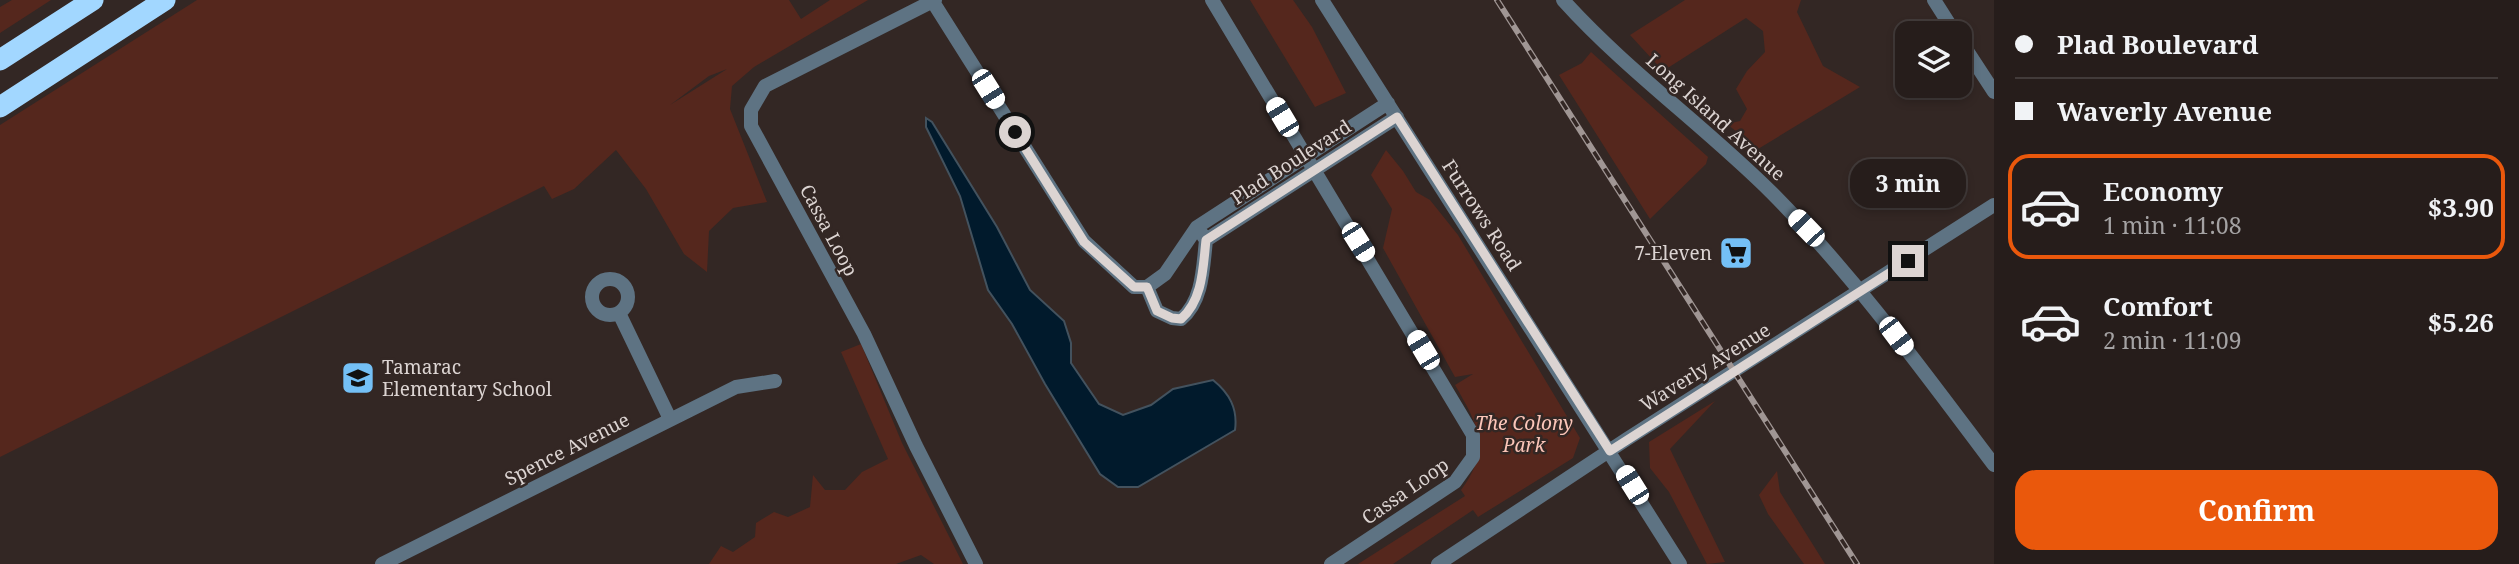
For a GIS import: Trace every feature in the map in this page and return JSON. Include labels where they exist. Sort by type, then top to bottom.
[{"type":"highway","points":[[0,60],[93,0]]},
{"type":"highway","points":[[0,107],[165,0]]},
{"type":"street","name":"Cassa Loop","points":[[1212,0],[1473,435],[1473,457],[1466,472],[1455,482],[1331,564]]},
{"type":"street","name":"Furrows Road","points":[[1322,0],[1680,564]]},
{"type":"street","name":"Long Island Avenue","points":[[1563,0],[1603,40],[1756,178],[1826,249],[1861,290],[1994,464]]},
{"type":"street","points":[[1934,0],[1947,21]]},
{"type":"street","name":"Cassa Loop","points":[[934,1],[765,86],[751,110],[751,126],[864,334],[976,564]]},
{"type":"street","points":[[934,1],[1084,242],[1134,287],[1147,287],[1157,311],[1172,318],[1181,319],[1188,313],[1200,287],[1206,240],[1198,227]]},
{"type":"street","points":[[1972,58],[1994,92]]},
{"type":"street","name":"Plad Boulevard","points":[[1147,287],[1166,274],[1198,227],[1388,103]]},
{"type":"street","name":"Plad Boulevard","points":[[1206,240],[1397,117]]},
{"type":"street","name":"Waverly Avenue","points":[[1438,564],[1994,205]]},
{"type":"street","points":[[620,313],[670,419]]},
{"type":"street","name":"Spence Avenue","points":[[382,564],[736,387],[775,382]]},
{"type":"green space","points":[[12,0],[51,0],[0,33],[0,7]]},
{"type":"green space","points":[[197,0],[789,0],[801,19],[830,0],[868,0],[754,67],[732,86],[730,109],[767,202],[733,208],[709,231],[707,272],[684,254],[646,189],[616,150],[574,189],[552,199],[544,186],[0,457],[0,125]],"holes":[[[727,69],[670,105],[709,76]]]},
{"type":"green space","points":[[1250,0],[1293,0],[1312,27],[1346,93],[1315,107]]},
{"type":"green space","points":[[1685,0],[1801,0],[1797,12],[1823,66],[1860,87],[1758,149],[1727,124],[1740,121],[1747,109],[1736,89],[1747,71],[1765,52],[1763,31],[1746,18],[1663,71],[1630,35]]},
{"type":"green space","points":[[1591,52],[1708,157],[1706,164],[1650,219],[1559,75],[1582,63]]},
{"type":"green space","name":"The Colony Park","points":[[1386,150],[1416,192],[1430,200],[1458,235],[1580,438],[1573,458],[1478,517],[1473,510],[1393,564],[1358,564],[1465,496],[1461,490],[1471,475],[1479,449],[1475,425],[1455,385],[1473,374],[1455,377],[1383,248],[1392,209],[1371,175]]},
{"type":"green space","points":[[861,344],[902,443],[963,564],[934,564],[921,555],[896,564],[709,564],[721,546],[733,552],[755,537],[756,523],[774,512],[788,517],[810,507],[813,475],[825,490],[845,490],[862,472],[888,459],[841,352]]},
{"type":"green space","points":[[1715,401],[1670,449],[1725,562],[1707,564],[1669,492],[1650,468],[1649,442]]},
{"type":"green space","points":[[1777,471],[1780,492],[1825,564],[1804,564],[1768,514],[1759,495]]},
{"type":"water","points":[[926,118],[932,122],[997,227],[1030,290],[1064,321],[1071,343],[1071,363],[1099,404],[1123,415],[1151,405],[1173,389],[1213,380],[1224,390],[1231,402],[1236,422],[1235,430],[1138,487],[1118,487],[1100,474],[1012,324],[988,290],[960,196],[926,127]]},
{"type":"railway","points":[[1497,0],[1857,564]]},
{"type":"place","name":"7-Eleven","points":[[1736,253]]},
{"type":"place","name":"Tamarac Elementary School","points":[[358,378]]},
{"type":"route","points":[[1015,132],[1084,242],[1134,287],[1147,287],[1157,311],[1181,319],[1188,313],[1200,287],[1206,240],[1397,117],[1610,451],[1908,261]]}]
